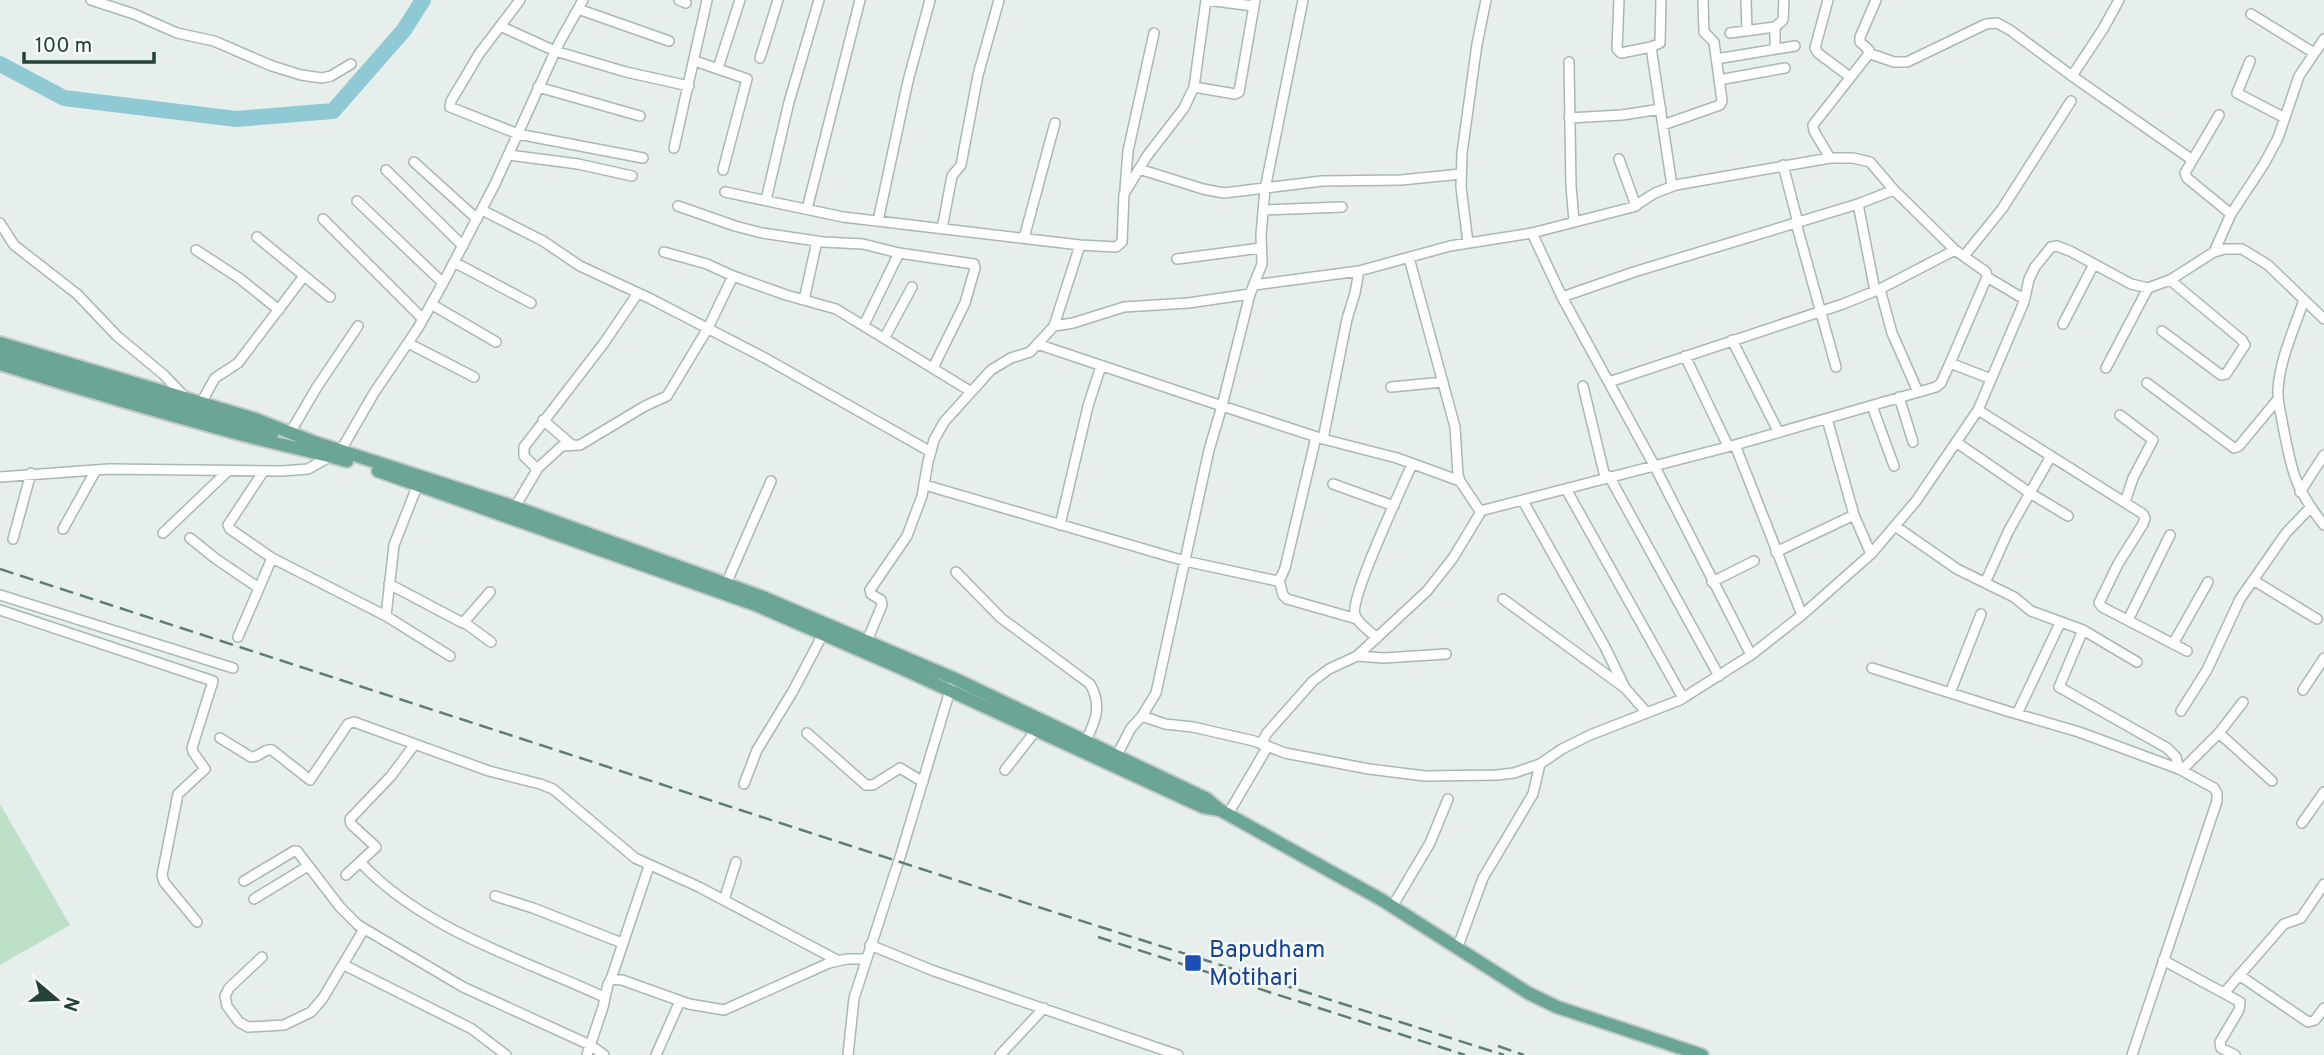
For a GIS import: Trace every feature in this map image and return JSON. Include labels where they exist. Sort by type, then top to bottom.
[{"type":"main road","points":[[0,343],[187,398],[756,605],[1086,740],[1207,799],[1224,812],[1392,906],[1528,993],[1557,1007],[1702,1055]]},
{"type":"main road","points":[[0,355],[269,433],[284,435]]},
{"type":"main road","points":[[0,364],[196,422],[284,435]]},
{"type":"main road","points":[[336,453],[516,507],[726,584],[867,641],[1037,729],[1203,807],[1224,812]]},
{"type":"street","points":[[91,0],[134,14],[177,33],[214,41],[272,66],[301,75],[322,78],[331,76],[351,64]]},
{"type":"street","points":[[520,0],[470,66],[450,106],[518,134],[643,158]]},
{"type":"street","points":[[674,148],[707,0]]},
{"type":"street","points":[[718,68],[740,0]]},
{"type":"street","points":[[760,58],[778,0]]},
{"type":"street","points":[[766,200],[789,102],[820,0]]},
{"type":"street","points":[[807,209],[860,0]]},
{"type":"street","points":[[878,221],[908,81],[930,0]]},
{"type":"street","points":[[942,229],[951,179],[960,167],[978,75],[999,0]]},
{"type":"street","points":[[1125,194],[1139,169],[1184,108],[1194,87],[1206,0],[1255,3],[1239,92],[1235,94],[1194,87]]},
{"type":"street","points":[[1117,755],[1131,728],[1156,693],[1209,450],[1252,290],[1262,264],[1265,189],[1303,0]]},
{"type":"street","points":[[1468,243],[1461,174],[1464,131],[1486,0]]},
{"type":"street","points":[[1619,0],[1617,51],[1621,53],[1658,45],[1661,40],[1661,0]]},
{"type":"street","points":[[1663,125],[1721,104],[1712,39],[1703,29],[1703,0]]},
{"type":"street","points":[[1746,0],[1747,31]]},
{"type":"street","points":[[1730,33],[1775,27],[1783,20],[1784,0]]},
{"type":"street","points":[[1828,0],[1815,48],[1818,54],[1850,77]]},
{"type":"street","points":[[1868,53],[1868,49],[1860,42],[1860,37],[1876,0]]},
{"type":"street","points":[[2072,76],[2119,0]]},
{"type":"street","points":[[0,477],[96,470],[263,472],[308,469],[336,453],[408,343],[443,283],[482,210],[555,51],[580,4],[669,41]]},
{"type":"street","points":[[2251,15],[2314,53]]},
{"type":"street","points":[[1868,53],[1894,62],[1907,62],[1986,24],[1997,23],[2011,30],[2191,159]]},
{"type":"street","points":[[500,26],[555,51],[626,72],[689,86]]},
{"type":"street","points":[[1775,27],[1775,49]]},
{"type":"street","points":[[726,192],[843,217],[1116,247],[1122,242],[1128,151],[1154,33]]},
{"type":"street","points":[[2214,253],[2231,214],[2264,164],[2285,118],[2293,90],[2324,39]]},
{"type":"street","points":[[1716,59],[1795,46]]},
{"type":"street","points":[[1651,47],[1672,186]]},
{"type":"street","points":[[1830,158],[1813,125],[1868,53]]},
{"type":"street","points":[[695,61],[747,79],[723,170]]},
{"type":"street","points":[[2250,61],[2237,93],[2285,118]]},
{"type":"street","points":[[1569,62],[1574,221]]},
{"type":"street","points":[[1719,80],[1785,68]]},
{"type":"street","points":[[538,87],[640,116]]},
{"type":"street","points":[[1964,256],[2002,209],[2071,101]]},
{"type":"street","points":[[1569,118],[1622,115],[1661,109]]},
{"type":"street","points":[[2219,115],[2185,170],[2187,178],[2231,214]]},
{"type":"street","points":[[1024,237],[1055,123]]},
{"type":"street","points":[[509,155],[578,163],[632,176]]},
{"type":"street","points":[[1054,326],[1125,307],[1188,303],[1359,271],[1468,243],[1532,233],[1636,206],[1672,186],[1830,158],[1853,158],[1870,162],[1894,190],[1955,250],[1984,270],[1987,277],[2024,299]]},
{"type":"street","points":[[1619,159],[1636,206]]},
{"type":"street","points":[[414,162],[477,219]]},
{"type":"street","points":[[1783,165],[1836,367]]},
{"type":"street","points":[[1139,169],[1215,192],[1231,193],[1322,181],[1401,180],[1461,174]]},
{"type":"street","points":[[386,170],[463,246]]},
{"type":"street","points":[[1562,297],[1633,272],[1858,204],[1894,190]]},
{"type":"street","points":[[358,201],[443,283]]},
{"type":"street","points":[[1858,204],[1877,290],[1892,333],[1918,392]]},
{"type":"street","points":[[678,206],[752,231],[817,241],[863,244],[975,266],[965,303],[933,368]]},
{"type":"street","points":[[1263,210],[1342,207]]},
{"type":"street","points":[[482,210],[543,241],[580,266],[708,328],[931,452]]},
{"type":"street","points":[[323,219],[423,319]]},
{"type":"street","points":[[0,223],[14,245],[77,294],[117,336],[187,398]]},
{"type":"street","points":[[1532,233],[1562,297],[1654,465],[1751,655]]},
{"type":"street","points":[[257,237],[330,297]]},
{"type":"street","points":[[804,300],[817,241]]},
{"type":"street","points":[[867,641],[882,603],[870,590],[907,536],[925,485],[934,440],[944,422],[991,370],[1030,352],[1054,326],[1080,245]]},
{"type":"street","points":[[1142,716],[1165,724],[1193,727],[1265,745],[1285,753],[1369,769],[1425,776],[1514,773],[1540,764],[1590,735],[1683,698],[1719,676],[1802,615],[1871,554],[1916,501],[1978,410],[2035,267],[2051,247],[2057,246],[2070,251],[2131,284],[2148,288],[2171,280],[2214,253],[2246,250],[2268,265],[2304,300],[2322,312]]},
{"type":"street","points":[[1177,259],[1261,248]]},
{"type":"street","points":[[196,250],[239,278],[279,310]]},
{"type":"street","points":[[1609,382],[1820,312],[1877,290],[1955,250]]},
{"type":"street","points":[[664,252],[707,264],[733,276],[836,309],[970,391]]},
{"type":"street","points":[[864,325],[899,253]]},
{"type":"street","points":[[1409,258],[1456,434],[1460,481],[1480,511]]},
{"type":"street","points":[[454,262],[531,303]]},
{"type":"street","points":[[2063,324],[2094,264]]},
{"type":"street","points":[[1359,271],[1356,293],[1347,319],[1319,438],[1285,568],[1279,580],[1283,595],[1287,599],[1356,619],[1377,638]]},
{"type":"street","points":[[201,403],[215,378],[238,363],[304,276]]},
{"type":"street","points":[[516,507],[537,470],[562,446],[585,442],[667,396],[708,328],[733,276]]},
{"type":"street","points":[[1480,511],[1827,419],[1939,386],[1987,277]]},
{"type":"street","points":[[2162,331],[2221,376],[2226,373],[2245,345],[2171,280]]},
{"type":"street","points":[[885,337],[912,287]]},
{"type":"street","points":[[2106,368],[2148,288]]},
{"type":"street","points":[[537,470],[522,452],[638,293]]},
{"type":"street","points":[[2304,300],[2280,372],[2278,400],[2289,463],[2300,492],[2324,525]]},
{"type":"street","points":[[431,304],[496,342]]},
{"type":"street","points":[[284,435],[358,326]]},
{"type":"street","points":[[1732,340],[1778,431]]},
{"type":"street","points":[[408,343],[474,377]]},
{"type":"street","points":[[1037,344],[1319,438],[1412,464],[1460,481]]},
{"type":"street","points":[[1685,356],[1731,445],[1802,615]]},
{"type":"street","points":[[1950,363],[1991,379]]},
{"type":"street","points":[[1060,525],[1088,406],[1101,366]]},
{"type":"street","points":[[1391,387],[1443,383]]},
{"type":"street","points":[[2147,383],[2234,447],[2239,446],[2278,400]]},
{"type":"street","points":[[1583,386],[1607,477],[1719,676]]},
{"type":"street","points":[[1899,397],[1913,442]]},
{"type":"street","points":[[1872,406],[1894,466]]},
{"type":"street","points":[[1978,410],[2143,514],[2144,521],[2118,564],[2099,603],[2186,651]]},
{"type":"street","points":[[2120,415],[2153,440],[2133,478],[2125,502]]},
{"type":"street","points":[[1827,419],[1854,515],[1871,554]]},
{"type":"street","points":[[543,420],[572,445]]},
{"type":"street","points":[[1956,442],[2030,494],[2068,516]]},
{"type":"street","points":[[2300,492],[2324,455]]},
{"type":"street","points":[[1985,583],[2009,530],[2051,456]]},
{"type":"street","points":[[1356,619],[1354,607],[1362,583],[1412,464]]},
{"type":"street","points":[[63,529],[96,470]]},
{"type":"street","points":[[163,533],[228,471]]},
{"type":"street","points":[[263,472],[228,527],[272,558],[386,616],[450,656]]},
{"type":"street","points":[[13,539],[31,473]]},
{"type":"street","points":[[726,584],[771,481]]},
{"type":"street","points":[[386,616],[394,545],[418,484]]},
{"type":"street","points":[[1333,484],[1394,506]]},
{"type":"street","points":[[925,485],[1185,561],[1279,580]]},
{"type":"street","points":[[1566,489],[1683,698]]},
{"type":"street","points":[[1523,501],[1625,688]]},
{"type":"street","points":[[2181,711],[2207,670],[2234,610],[2253,580],[2286,533],[2310,508]]},
{"type":"street","points":[[1224,812],[1265,745],[1267,733],[1313,681],[1329,669],[1357,656],[1418,601],[1441,575],[1480,511]]},
{"type":"street","points":[[1776,552],[1854,515]]},
{"type":"street","points":[[1895,526],[1944,561],[2014,597],[2031,611],[2082,630],[2137,662]]},
{"type":"street","points":[[2128,620],[2169,535]]},
{"type":"street","points":[[190,538],[259,588]]},
{"type":"street","points":[[237,637],[272,558]]},
{"type":"street","points":[[1712,582],[1754,561]]},
{"type":"street","points":[[957,572],[1001,618],[1090,684],[1095,693],[1098,712],[1086,740]]},
{"type":"street","points":[[2253,580],[2317,619]]},
{"type":"street","points":[[2173,644],[2208,582]]},
{"type":"street","points":[[390,584],[465,623],[491,642]]},
{"type":"street","points":[[465,623],[490,592]]},
{"type":"street","points":[[0,595],[233,668]]},
{"type":"street","points":[[1503,599],[1625,688],[1647,713]]},
{"type":"street","points":[[0,610],[213,681],[192,748],[205,769],[178,794],[162,875],[164,883],[197,922]]},
{"type":"street","points":[[1950,693],[1981,614]]},
{"type":"street","points":[[2017,714],[2060,623]]},
{"type":"street","points":[[2082,630],[2059,687],[2167,748],[2176,757],[2180,769]]},
{"type":"street","points":[[744,784],[757,750],[824,634]]},
{"type":"street","points":[[1357,656],[1384,659],[1446,654]]},
{"type":"street","points":[[2303,690],[2324,658]]},
{"type":"street","points":[[1872,668],[2100,738],[2180,769],[2214,788],[2217,800],[2133,1055]]},
{"type":"street","points":[[848,1055],[853,998],[952,685]]},
{"type":"street","points":[[2180,769],[2219,733],[2243,702]]},
{"type":"street","points":[[220,738],[251,757],[271,749],[308,780],[350,722],[357,722],[489,771],[540,783],[553,789],[622,849],[649,866],[688,881],[837,960]]},
{"type":"street","points":[[1004,770],[1037,729]]},
{"type":"street","points":[[807,733],[866,785],[873,785],[900,768],[923,782]]},
{"type":"street","points":[[2219,733],[2272,781]]},
{"type":"street","points":[[346,875],[376,846],[351,824],[350,819],[391,776],[415,744]]},
{"type":"street","points":[[1457,949],[1483,878],[1533,794],[1540,764]]},
{"type":"street","points":[[2302,823],[2324,792]]},
{"type":"street","points":[[1392,906],[1430,843],[1448,799]]},
{"type":"street","points":[[244,881],[294,851],[299,852],[340,907],[364,929],[463,987],[590,1045],[604,1055]]},
{"type":"street","points":[[724,900],[736,862]]},
{"type":"street","points":[[361,863],[380,883],[424,914],[604,997]]},
{"type":"street","points":[[254,899],[308,866]]},
{"type":"street","points":[[587,1055],[608,984],[649,866]]},
{"type":"street","points":[[2225,992],[2284,924],[2301,918],[2324,884]]},
{"type":"street","points":[[495,896],[622,943]]},
{"type":"street","points":[[262,957],[229,988],[225,996],[227,1006],[242,1025],[248,1027],[284,1025],[311,1012],[323,998],[364,929]]},
{"type":"street","points":[[870,945],[934,971],[1178,1055]]},
{"type":"street","points":[[611,979],[622,980],[705,1008],[723,1010],[837,960],[865,959]]},
{"type":"street","points":[[2163,960],[2240,1002],[2241,1006],[2219,1045],[2235,1055]]},
{"type":"street","points":[[344,965],[472,1029],[506,1055]]},
{"type":"street","points":[[2239,975],[2305,1021],[2312,1022],[2324,1008]]},
{"type":"street","points":[[656,1055],[680,1001]]},
{"type":"street","points":[[1000,1055],[1044,1008]]},
{"type":"green space","points":[[0,804],[70,925],[0,965]]},
{"type":"waterway","points":[[0,64],[64,98],[236,119],[333,111],[404,30],[423,0]]},
{"type":"railway","points":[[0,569],[1066,916],[1504,1055]]},
{"type":"railway","points":[[1098,937],[1465,1055]]},
{"type":"railway","points":[[1498,1046],[1524,1055]]},
{"type":"place","name":"Bapudham Motihari","points":[[1193,963]]}]
